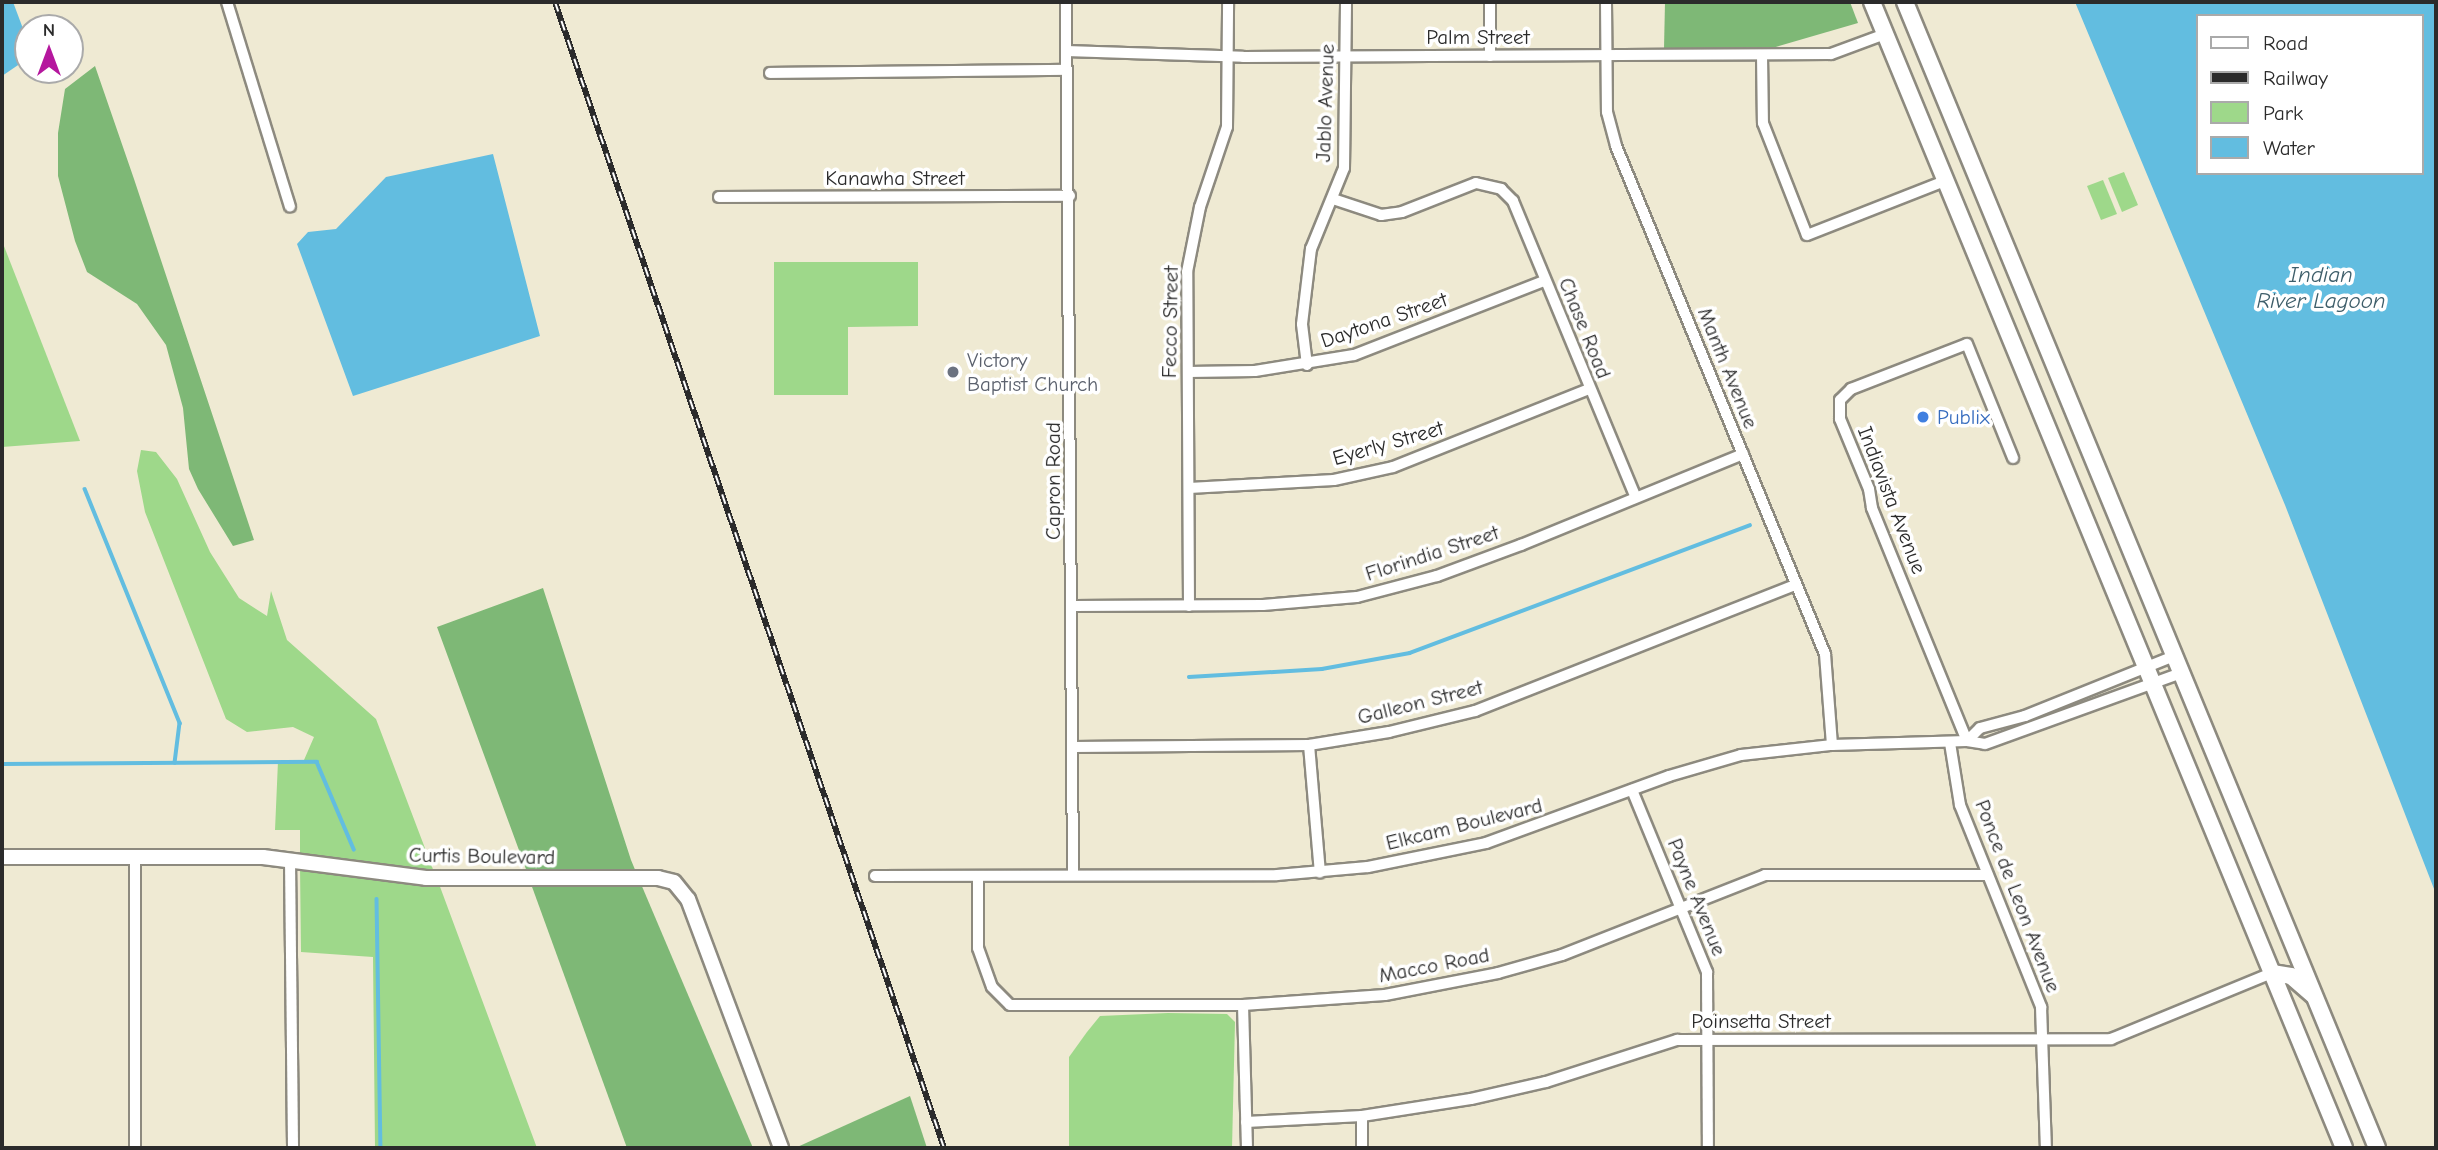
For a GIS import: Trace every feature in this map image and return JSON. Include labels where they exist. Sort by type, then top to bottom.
[{"type":"main road","points":[[1872,2],[2344,1148]]},
{"type":"main road","points":[[1905,2],[2377,1148]]},
{"type":"main road","points":[[2272,973],[2291,976],[2315,996]]},
{"type":"street","points":[[227,2],[290,207]]},
{"type":"street","name":"Capron Road","points":[[1066,2],[1074,606],[1073,875]]},
{"type":"street","name":"Fecco Street","points":[[1189,606],[1187,272],[1200,207],[1227,127],[1228,2]]},
{"type":"street","name":"Jablo Avenue","points":[[1307,366],[1302,324],[1311,249],[1343,168],[1346,2]]},
{"type":"street","points":[[1490,2],[1490,56]]},
{"type":"street","name":"Manth Avenue","points":[[1606,2],[1607,112],[1616,145],[1825,654],[1832,745]]},
{"type":"street","name":"Palm Street","points":[[1066,51],[1347,57],[1831,54],[1885,34]]},
{"type":"street","points":[[1762,55],[1763,123],[1807,235],[1945,181]]},
{"type":"street","points":[[770,73],[1067,70]]},
{"type":"street","name":"Chase Road","points":[[1333,199],[1381,215],[1402,212],[1476,183],[1490,183],[1513,201],[1635,496]]},
{"type":"street","name":"Kanawha Street","points":[[719,197],[1070,196]]},
{"type":"street","name":"Daytona Street","points":[[1188,372],[1307,366],[1402,337],[1544,281]]},
{"type":"street","name":"Indiavista Avenue","points":[[1967,741],[1872,508],[1869,489],[1840,419],[1840,400],[1851,389],[1967,344],[2013,458]]},
{"type":"street","name":"Eyerly Street","points":[[1189,488],[1296,484],[1393,467],[1589,389]]},
{"type":"street","name":"Florindia Street","points":[[1074,606],[1189,606],[1357,597],[1437,576],[1743,454]]},
{"type":"street","name":"Galleon Street","points":[[1074,747],[1309,745],[1475,711],[1796,585]]},
{"type":"street","name":"Elkcam Boulevard","points":[[1967,741],[1980,728],[2025,716],[2174,656]]},
{"type":"street","name":"Elkcam Boulevard","points":[[875,876],[1320,873],[1474,846],[1741,755],[1832,745],[1967,741],[1985,744],[2012,737],[2182,673]]},
{"type":"street","name":"Ponce de Leon Avenue","points":[[1950,743],[1959,805],[2041,1007],[2045,1039],[2046,1148]]},
{"type":"street","points":[[1309,745],[1320,873]]},
{"type":"street","name":"Payne Avenue","points":[[1632,790],[1707,972],[1708,1148]]},
{"type":"street","name":"Curtis Boulevard","points":[[2,857],[290,859],[426,878],[658,878],[674,882],[688,899],[781,1148]]},
{"type":"street","points":[[135,858],[135,1148]]},
{"type":"street","points":[[290,859],[293,1148]]},
{"type":"street","name":"Macco Road","points":[[978,876],[981,958],[992,987],[1010,1006],[1243,1005],[1385,995],[1460,982],[1562,955],[1682,910],[1765,875],[1987,875]]},
{"type":"street","name":"Poinsetta Street","points":[[1247,1122],[1362,1116],[1546,1082],[1677,1040],[2112,1039],[2272,973]]},
{"type":"street","points":[[1243,1005],[1247,1148]]},
{"type":"street","points":[[1362,1116],[1362,1148]]},
{"type":"green space","points":[[1665,2],[1850,2],[1858,23],[1769,49],[1664,49]]},
{"type":"green space","points":[[95,66],[254,540],[233,546],[198,489],[189,469],[183,408],[166,345],[137,304],[87,272],[75,241],[58,176],[58,133],[65,89],[72,84],[84,84],[84,74]]},
{"type":"green space","points":[[2124,172],[2138,205],[2122,212],[2108,178]]},
{"type":"green space","points":[[2103,180],[2117,214],[2101,220],[2087,186]]},
{"type":"green space","points":[[2,241],[80,441],[2,447]]},
{"type":"green space","points":[[774,262],[918,262],[918,326],[848,327],[848,395],[774,395]]},
{"type":"green space","points":[[141,450],[156,452],[177,479],[210,552],[239,598],[267,616],[271,591],[287,640],[376,719],[434,872],[368,867],[300,854],[300,830],[275,830],[278,761],[304,760],[314,737],[293,727],[247,732],[226,719],[145,512],[137,471]]},
{"type":"green space","points":[[543,588],[636,872],[527,872],[437,627]]},
{"type":"green space","points":[[300,866],[367,879],[439,884],[537,1148],[375,1148],[373,957],[301,952]]},
{"type":"green space","points":[[531,884],[641,884],[753,1148],[627,1148]]},
{"type":"green space","points":[[1227,1014],[1235,1022],[1232,1148],[1069,1148],[1069,1057],[1087,1032],[1100,1016]]},
{"type":"green space","points":[[910,1096],[927,1148],[795,1148]]},
{"type":"water","points":[[2,2],[13,2],[18,14],[14,14],[14,68],[2,76]]},
{"type":"water","name":"Indian River Lagoon","points":[[2075,2],[2436,2],[2436,894],[2285,505]]},
{"type":"water","points":[[493,154],[540,336],[353,396],[297,244],[308,232],[336,229],[386,177]]},
{"type":"waterway","points":[[85,489],[180,723],[175,763]]},
{"type":"waterway","points":[[1189,677],[1322,669],[1410,653],[1750,525]]},
{"type":"waterway","points":[[2,764],[317,762],[354,849]]},
{"type":"waterway","points":[[377,899],[381,1148]]},
{"type":"railway","points":[[555,2],[944,1148]]},
{"type":"place","name":"Victory Baptist Church","points":[[953,372]]},
{"type":"place","name":"Publix","points":[[1923,417]]}]
